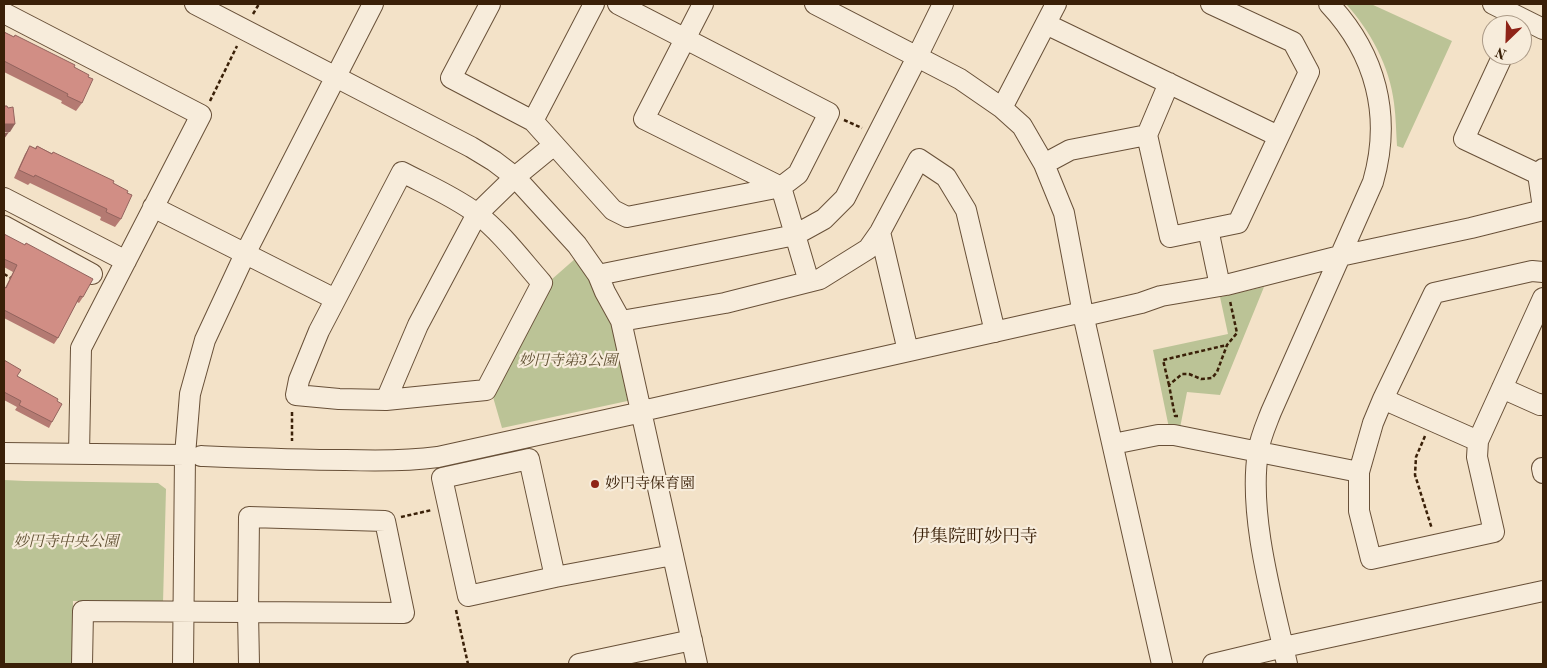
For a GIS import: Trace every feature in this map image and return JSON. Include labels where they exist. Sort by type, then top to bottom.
[{"type":"street","points":[[195,4],[471,147],[494,161],[515,177],[577,245],[598,276],[621,321],[697,664]]},
{"type":"street","points":[[183,664],[183,611],[193,455],[190,394],[205,340],[245,254],[373,4]]},
{"type":"street","points":[[490,4],[450,78],[533,121],[613,210],[628,218],[781,187],[798,174],[828,113],[618,4]]},
{"type":"street","points":[[533,121],[594,4]]},
{"type":"street","points":[[704,4],[644,119],[781,187],[808,282]]},
{"type":"street","points":[[815,4],[915,61],[960,79],[1002,108],[1022,126],[1044,164],[1064,213],[1083,314],[1162,664]]},
{"type":"street","points":[[598,276],[795,235],[824,219],[845,198],[943,4]]},
{"type":"street","points":[[1002,108],[1056,4]]},
{"type":"street","points":[[1170,84],[1147,135],[1170,236],[1238,223],[1309,72],[1293,42],[1211,4]]},
{"type":"street","points":[[1286,656],[1260,537],[1256,476],[1258,450],[1271,412],[1373,182],[1379,162],[1381,140],[1381,117],[1378,95],[1371,71],[1360,46],[1347,24],[1329,4]]},
{"type":"street","points":[[1493,4],[1522,15]]},
{"type":"street","points":[[15,12],[201,115],[81,348],[79,454]]},
{"type":"street","points":[[1532,22],[1543,29]]},
{"type":"street","points":[[1046,24],[1278,136]]},
{"type":"street","points":[[4,453],[193,455],[293,460],[379,461],[438,457],[1074,314],[1093,314],[1161,296],[1223,285],[1340,256],[1471,228],[1543,209],[1541,171],[1464,139],[1498,65]]},
{"type":"street","points":[[1044,164],[1070,150],[1147,135]]},
{"type":"street","points":[[386,400],[418,325],[477,214],[515,177],[554,145]]},
{"type":"street","points":[[621,321],[725,303],[820,279],[868,250],[880,232],[919,158],[946,177],[966,210],[994,332]]},
{"type":"street","points":[[402,172],[459,202],[477,214],[496,231],[542,283],[486,390],[386,400],[339,399],[296,395],[299,380],[320,330],[402,172]]},
{"type":"street","points":[[4,198],[126,261]]},
{"type":"street","points":[[153,208],[335,299]]},
{"type":"street","points":[[4,226],[92,274]]},
{"type":"street","points":[[52,252],[64,229]]},
{"type":"street","points":[[1208,229],[1223,285]]},
{"type":"street","points":[[880,232],[908,351]]},
{"type":"street","points":[[1543,272],[1532,272],[1434,293],[1383,399],[1373,423],[1359,472],[1359,511],[1371,559],[1494,532],[1477,457],[1478,441],[1543,298]]},
{"type":"street","points":[[1502,388],[1540,405],[1543,404]]},
{"type":"street","points":[[1383,399],[1478,441]]},
{"type":"street","points":[[1113,444],[1158,435],[1174,435],[1258,450],[1359,472]]},
{"type":"street","points":[[555,577],[530,459],[442,478],[468,596],[555,577],[673,555]]},
{"type":"street","points":[[1543,468],[1543,474]]},
{"type":"street","points":[[82,664],[83,611],[183,611],[248,612],[404,613],[385,520],[249,517],[248,612],[249,664]]},
{"type":"street","points":[[1213,664],[1286,656],[1543,591]]},
{"type":"street","points":[[579,664],[692,640]]},
{"type":"path","points":[[201,115],[245,30]]},
{"type":"path","points":[[828,113],[877,135]]},
{"type":"path","points":[[4,274],[12,279]]},
{"type":"path","points":[[1169,385],[1182,374],[1189,374],[1201,379],[1212,378],[1217,372],[1227,345],[1237,334],[1223,285]]},
{"type":"path","points":[[1174,435],[1178,416],[1175,416],[1163,360],[1227,345]]},
{"type":"path","points":[[293,460],[291,405],[296,395]]},
{"type":"path","points":[[1433,420],[1416,457],[1415,475],[1433,529],[1434,545]]},
{"type":"path","points":[[385,520],[434,509]]},
{"type":"green space","points":[[1346,4],[1371,4],[1452,41],[1403,148],[1397,146],[1392,89],[1378,50],[1363,25]]},
{"type":"green space","name":"妙円寺第3公園","points":[[576,258],[594,284],[612,324],[632,400],[502,428],[493,397],[551,280]]},
{"type":"green space","points":[[1264,287],[1220,395],[1187,392],[1180,428],[1169,428],[1153,350],[1228,334],[1220,297]]},
{"type":"green space","name":"妙円寺中央公園","points":[[4,480],[158,483],[166,489],[163,603],[73,601],[73,664],[4,664]]},
{"type":"building","points":[[4,32],[14,37],[15,35],[75,65],[74,67],[89,75],[88,77],[93,79],[82,103],[4,61]]},
{"type":"building","points":[[4,106],[8,108],[13,107],[15,124],[4,124]]},
{"type":"building","points":[[30,146],[36,149],[37,146],[52,154],[53,152],[114,181],[113,183],[128,191],[127,193],[132,195],[121,219],[106,212],[107,209],[35,175],[34,177],[19,170]]},
{"type":"building","points":[[4,234],[25,245],[26,243],[93,279],[83,297],[80,296],[58,338],[4,310],[4,287],[6,288],[17,265],[4,259]]},
{"type":"building","points":[[4,360],[21,370],[17,376],[58,399],[57,401],[62,404],[52,422],[19,405],[21,401],[4,392]]},
{"type":"place","name":"妙円寺保育園","points":[[595,484]]},
{"type":"district","name":"伊集院町妙円寺","points":[[975,537]]}]
